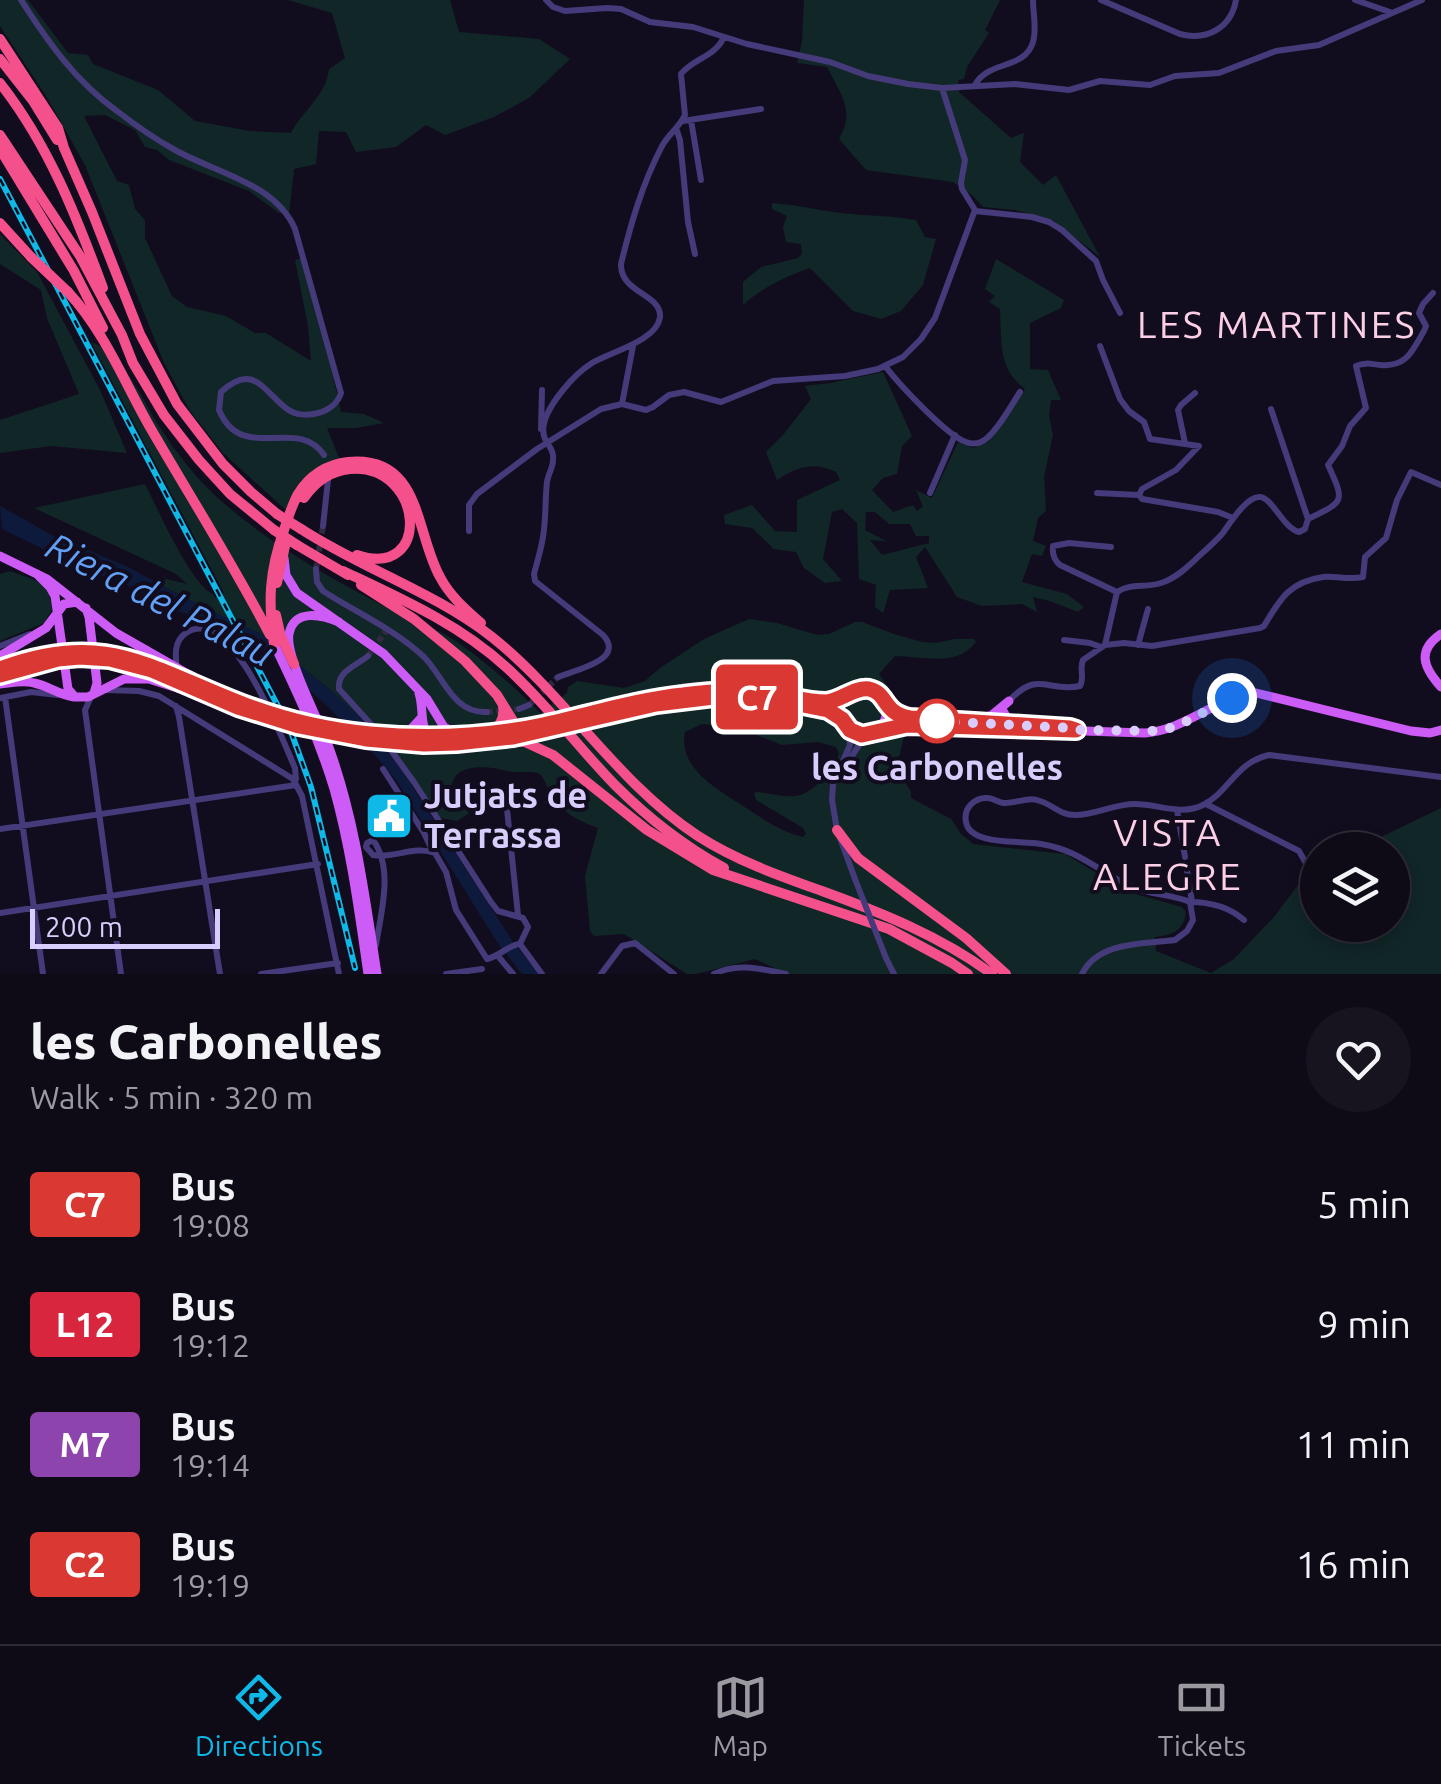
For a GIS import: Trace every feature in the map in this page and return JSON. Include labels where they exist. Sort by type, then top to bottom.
[{"type":"highway","points":[[0,39],[58,128],[140,334],[170,392],[208,446],[251,492],[301,530],[446,606],[491,637],[564,707],[628,779],[696,835],[754,866],[910,926],[992,974]]},
{"type":"highway","points":[[0,59],[64,148]]},
{"type":"highway","points":[[0,83],[45,148],[146,388],[182,440],[230,494],[296,545],[427,612],[483,647],[527,686],[641,810],[710,860],[744,879]]},
{"type":"highway","points":[[0,135],[74,248],[122,335]]},
{"type":"highway","points":[[0,148],[86,294],[151,428],[232,564],[274,644]]},
{"type":"highway","points":[[0,223],[68,292],[119,366]]},
{"type":"highway","points":[[291,668],[269,588],[275,557],[299,493],[326,468],[344,462],[389,470],[406,486],[444,584],[509,652]]},
{"type":"highway","points":[[274,644],[273,611],[284,550],[308,492],[322,478],[336,472],[363,470],[386,478],[402,495],[411,519],[404,546],[379,559],[350,552],[301,530]]},
{"type":"highway","points":[[342,571],[436,636],[475,671],[518,729],[525,732],[544,728]]},
{"type":"highway","points":[[503,704],[504,717],[493,736],[543,749],[647,830],[713,870],[889,929],[968,974]]},
{"type":"highway","points":[[836,830],[868,866],[966,938],[1006,974]]},
{"type":"main road","points":[[284,550],[286,575],[294,590],[384,654],[458,740]]},
{"type":"main road","points":[[0,556],[47,579],[116,633],[227,698]]},
{"type":"main road","points":[[37,574],[50,587],[58,612],[68,688],[75,697]]},
{"type":"main road","points":[[0,656],[46,628],[66,603],[81,605],[89,617],[98,683],[95,692]]},
{"type":"main road","points":[[340,622],[304,616],[295,622],[288,638],[291,668],[333,788],[354,880],[368,974]]},
{"type":"main road","points":[[1441,634],[1431,642],[1425,657],[1428,670],[1441,687]]},
{"type":"main road","points":[[274,644],[304,686],[332,757],[361,871],[377,974]]},
{"type":"main road","points":[[0,672],[79,652],[140,660],[264,714]]},
{"type":"main road","points":[[110,657],[152,670],[238,707]]},
{"type":"main road","points":[[0,684],[35,683],[59,695],[82,698],[124,679],[149,679],[264,714],[411,743],[544,728],[664,697],[712,692],[767,693],[825,702],[869,690],[882,696],[897,714],[910,718],[1076,730]]},
{"type":"main road","points":[[418,690],[423,727],[430,737]]},
{"type":"main road","points":[[592,716],[676,701],[736,696],[828,710],[860,735],[907,725],[1162,731],[1232,698],[1256,693],[1411,731],[1430,734],[1441,730]]},
{"type":"main road","points":[[845,724],[842,706],[848,696]]},
{"type":"main road","points":[[999,724],[1009,701]]},
{"type":"main road","points":[[969,722],[992,715],[1009,701]]},
{"type":"main road","points":[[874,733],[886,719],[887,706]]},
{"type":"main road","points":[[1003,711],[1016,724]]},
{"type":"main road","points":[[411,743],[430,737],[437,727],[437,717]]},
{"type":"main road","points":[[394,738],[422,718]]},
{"type":"main road","points":[[983,728],[999,724]]},
{"type":"main road","points":[[493,736],[518,729]]},
{"type":"main road","points":[[394,738],[458,740]]},
{"type":"street","points":[[21,0],[71,70],[112,108],[174,150],[260,190],[289,214],[341,393],[333,407],[302,414],[290,411],[266,387],[246,378],[221,392],[219,410],[229,426],[248,437],[307,440],[318,445],[324,455]]},
{"type":"street","points":[[546,0],[558,10],[613,8],[650,22],[694,27],[830,62],[868,76],[942,88],[1015,84],[1069,90],[1107,80],[1150,86],[1175,76],[1219,73],[1276,51],[1319,44],[1422,0]]},
{"type":"street","points":[[975,86],[986,71],[1022,58],[1030,50],[1034,0]]},
{"type":"street","points":[[1101,0],[1185,36],[1210,34],[1220,28],[1231,16],[1236,0]]},
{"type":"street","points":[[1355,0],[1390,12]]},
{"type":"street","points":[[701,180],[685,115],[681,74],[718,50],[724,37]]},
{"type":"street","points":[[942,88],[965,160],[962,189],[975,210]]},
{"type":"street","points":[[544,434],[554,404],[578,374],[597,360],[633,345],[659,322],[656,305],[624,280],[620,270],[642,188],[664,141],[687,121],[760,108]]},
{"type":"street","points":[[676,128],[695,254]]},
{"type":"street","points":[[975,210],[1032,217],[1062,230],[1096,261],[1120,313]]},
{"type":"street","points":[[468,531],[472,500],[588,416],[622,404],[646,410],[670,395],[684,392],[721,402],[772,381],[844,376],[885,366],[902,357],[914,348],[935,318],[975,210]]},
{"type":"street","points":[[1009,701],[1021,688],[1033,684],[1080,686],[1083,660],[1103,646],[1116,592],[1125,587],[1158,584],[1186,569],[1250,500],[1260,496],[1266,499],[1292,530],[1302,531],[1308,519],[1329,509],[1339,499],[1328,465],[1350,426],[1366,408],[1356,366],[1362,362],[1398,365],[1406,359],[1426,326],[1419,313],[1432,293]]},
{"type":"street","points":[[622,404],[633,345]]},
{"type":"street","points":[[1100,346],[1120,399],[1144,422],[1150,439],[1197,444],[1199,448],[1176,470],[1138,495]]},
{"type":"street","points":[[885,366],[955,436],[967,443],[986,440],[1020,392]]},
{"type":"street","points":[[542,390],[541,425],[554,454],[547,481],[536,580],[603,635],[610,648],[600,660],[558,677]]},
{"type":"street","points":[[1185,443],[1178,410],[1194,393]]},
{"type":"street","points":[[1271,409],[1308,519]]},
{"type":"street","points":[[930,493],[955,436]]},
{"type":"street","points":[[1064,640],[1138,646],[1255,630],[1264,626],[1274,606],[1292,588],[1324,577],[1363,577],[1365,557],[1386,538],[1397,500],[1412,472],[1441,484]]},
{"type":"street","points":[[323,526],[328,480]]},
{"type":"street","points":[[1098,493],[1138,495],[1232,518]]},
{"type":"street","points":[[1111,547],[1062,542],[1054,546],[1053,552],[1060,564],[1116,592]]},
{"type":"street","points":[[316,569],[317,582],[324,590],[422,655],[454,699],[488,712]]},
{"type":"street","points":[[1138,646],[1148,609]]},
{"type":"street","points":[[0,646],[46,628]]},
{"type":"street","points":[[177,668],[175,654],[185,633],[204,628],[224,638],[267,704],[295,768],[296,785]]},
{"type":"street","points":[[368,656],[342,674],[339,689],[391,749],[490,902],[498,911],[523,918],[528,927],[518,944],[487,959]]},
{"type":"street","points":[[121,974],[85,710],[95,692],[139,690],[176,705],[293,779],[302,796],[339,974]]},
{"type":"street","points":[[43,974],[3,698],[31,692],[59,695]]},
{"type":"street","points":[[176,705],[220,974]]},
{"type":"street","points":[[519,708],[529,705]]},
{"type":"street","points":[[845,724],[850,744],[835,778],[832,800],[836,830],[894,974]]},
{"type":"street","points":[[835,778],[863,739],[874,733]]},
{"type":"street","points":[[1244,920],[1232,910],[1130,886],[1068,850],[1031,842],[978,838],[966,825],[965,814],[972,802],[986,798],[1007,803],[1035,799],[1073,816],[1132,804],[1190,809],[1206,804],[1246,764],[1269,755],[1441,778]]},
{"type":"street","points":[[383,769],[446,872],[456,910],[487,959]]},
{"type":"street","points":[[0,829],[296,785]]},
{"type":"street","points":[[505,790],[518,916]]},
{"type":"street","points":[[1206,804],[1300,853]]},
{"type":"street","points":[[1082,974],[1090,962],[1109,950],[1175,940],[1193,920],[1177,810]]},
{"type":"street","points":[[374,955],[384,891],[383,857],[432,851]]},
{"type":"street","points":[[0,912],[318,864]]},
{"type":"street","points":[[601,974],[622,946],[635,943],[674,974]]},
{"type":"street","points":[[518,944],[542,974]]},
{"type":"street","points":[[500,955],[513,974]]},
{"type":"street","points":[[446,974],[482,971],[487,959]]},
{"type":"street","points":[[262,974],[338,963]]},
{"type":"street","points":[[714,974],[738,967],[785,974]]},
{"type":"green space","points":[[0,0],[28,0],[68,53],[88,55],[93,64],[158,90],[195,121],[250,131],[291,133],[319,95],[329,69],[345,58],[332,13],[288,0],[450,0],[459,32],[539,39],[570,59],[529,98],[494,117],[445,135],[426,125],[396,147],[356,152],[346,132],[319,131],[316,164],[294,169],[289,214],[279,213],[249,191],[169,160],[157,150],[145,147],[135,130],[105,115],[84,116],[117,181],[129,185],[135,209],[145,220],[145,238],[172,296],[187,307],[226,316],[255,333],[266,333],[311,361],[295,260],[303,258],[316,298],[341,412],[364,414],[384,423],[327,428],[339,458],[314,472],[287,511],[223,453],[190,411],[164,363],[85,165],[0,26]]},
{"type":"green space","points":[[804,0],[1000,0],[985,30],[989,33],[967,67],[964,79],[958,80],[959,92],[1011,138],[1024,133],[1020,162],[1043,185],[1056,175],[1100,257],[1054,221],[1015,210],[983,207],[953,182],[866,170],[839,139],[846,111],[827,67],[797,63]]},
{"type":"green space","points":[[772,203],[916,220],[925,237],[936,239],[923,285],[901,311],[881,319],[853,311],[810,268],[775,283],[743,305],[743,282],[761,267],[802,254],[801,244],[786,242],[783,227],[787,216],[772,209]]},
{"type":"green space","points":[[0,234],[37,272],[100,390],[127,453],[51,446],[0,453],[0,420],[79,394],[47,318],[41,290],[0,264]]},
{"type":"green space","points":[[996,259],[1064,300],[1061,308],[1030,323],[1030,369],[1048,370],[1061,400],[1051,400],[1053,435],[1044,477],[1046,511],[1038,518],[1033,541],[1046,546],[1042,556],[1032,554],[1022,582],[1067,594],[1084,607],[1078,612],[1033,597],[1037,612],[1022,604],[982,606],[957,597],[925,547],[916,557],[928,588],[890,590],[883,613],[875,607],[876,585],[859,579],[857,523],[842,509],[832,512],[823,559],[842,581],[825,583],[804,568],[796,552],[774,549],[752,528],[725,524],[724,515],[752,505],[775,531],[797,532],[797,500],[840,480],[836,472],[812,466],[777,480],[766,452],[811,399],[805,386],[883,372],[912,436],[902,446],[897,474],[883,478],[872,490],[893,512],[913,505],[917,511],[923,506],[916,490],[932,498],[958,442],[973,448],[988,442],[1025,389],[1005,363],[1000,309],[989,302],[995,296],[985,289]],"holes":[[[866,512],[875,512],[889,524],[910,524],[916,536],[929,536],[929,543],[882,555],[870,540],[886,541],[865,530]]]},
{"type":"green space","points":[[91,342],[113,356],[195,475],[239,516],[324,573],[452,639],[502,677],[540,713],[577,681],[624,688],[645,681],[704,639],[749,619],[817,635],[862,622],[922,642],[974,639],[976,642],[968,650],[949,658],[895,656],[879,674],[908,721],[899,757],[911,798],[951,819],[973,844],[1065,854],[1128,892],[1182,907],[1186,912],[1183,924],[1172,933],[1155,937],[1156,951],[1211,973],[1234,959],[1300,882],[1300,942],[1410,942],[1410,832],[1391,832],[1441,808],[1441,974],[787,974],[755,959],[687,974],[624,934],[594,936],[590,931],[585,876],[598,828],[562,808],[540,774],[482,767],[465,770],[453,780],[451,788],[469,802],[468,814],[457,821],[440,818],[333,692],[259,633],[157,583],[166,579],[187,584],[176,574],[34,508],[145,484],[195,577],[215,598],[224,593]],"holes":[[[702,724],[739,728],[782,745],[818,742],[836,747],[839,753],[833,765],[806,793],[754,793],[756,800],[803,828],[803,837],[762,819],[710,783],[693,766],[684,744],[685,732]]]},
{"type":"green space","points":[[10,571],[44,587],[52,610],[44,623],[0,641],[0,574]]},
{"type":"water","name":"Riera del Palau","points":[[0,506],[50,534],[130,568],[259,633],[333,692],[365,722],[401,769],[513,942],[539,974],[522,974],[499,945],[396,780],[368,747],[260,646],[210,622],[166,607],[122,582],[97,575],[2,529]]},
{"type":"tunnel","points":[[316,569],[323,526]]},
{"type":"tunnel","points":[[368,656],[386,631]]},
{"type":"tunnel","points":[[529,705],[558,677]]},
{"type":"tunnel","points":[[487,712],[519,709]]},
{"type":"railway","points":[[0,179],[290,729],[311,787],[355,968]]},
{"type":"bus line","name":"C7","points":[[0,669],[57,654],[115,654],[140,660],[284,718],[351,732],[410,737],[526,728],[644,701],[699,693],[767,693],[825,702],[864,689],[877,693],[892,712],[902,717],[1076,730],[900,725],[862,735],[850,730],[828,710],[768,698],[722,696],[656,704],[513,737],[424,744],[366,739],[299,726],[238,707],[152,670],[110,659],[58,659],[0,675]]},
{"type":"place","name":"les Carbonelles","points":[[937,721]]},
{"type":"place","name":"Jutjats de Terrassa","points":[[389,816]]},
{"type":"district","name":"LES MARTINES","points":[[1277,325]]},
{"type":"district","name":"VISTA ALEGRE","points":[[1168,854]]},
{"type":"route","points":[[937,721],[1153,732],[1171,728],[1232,698]]}]
